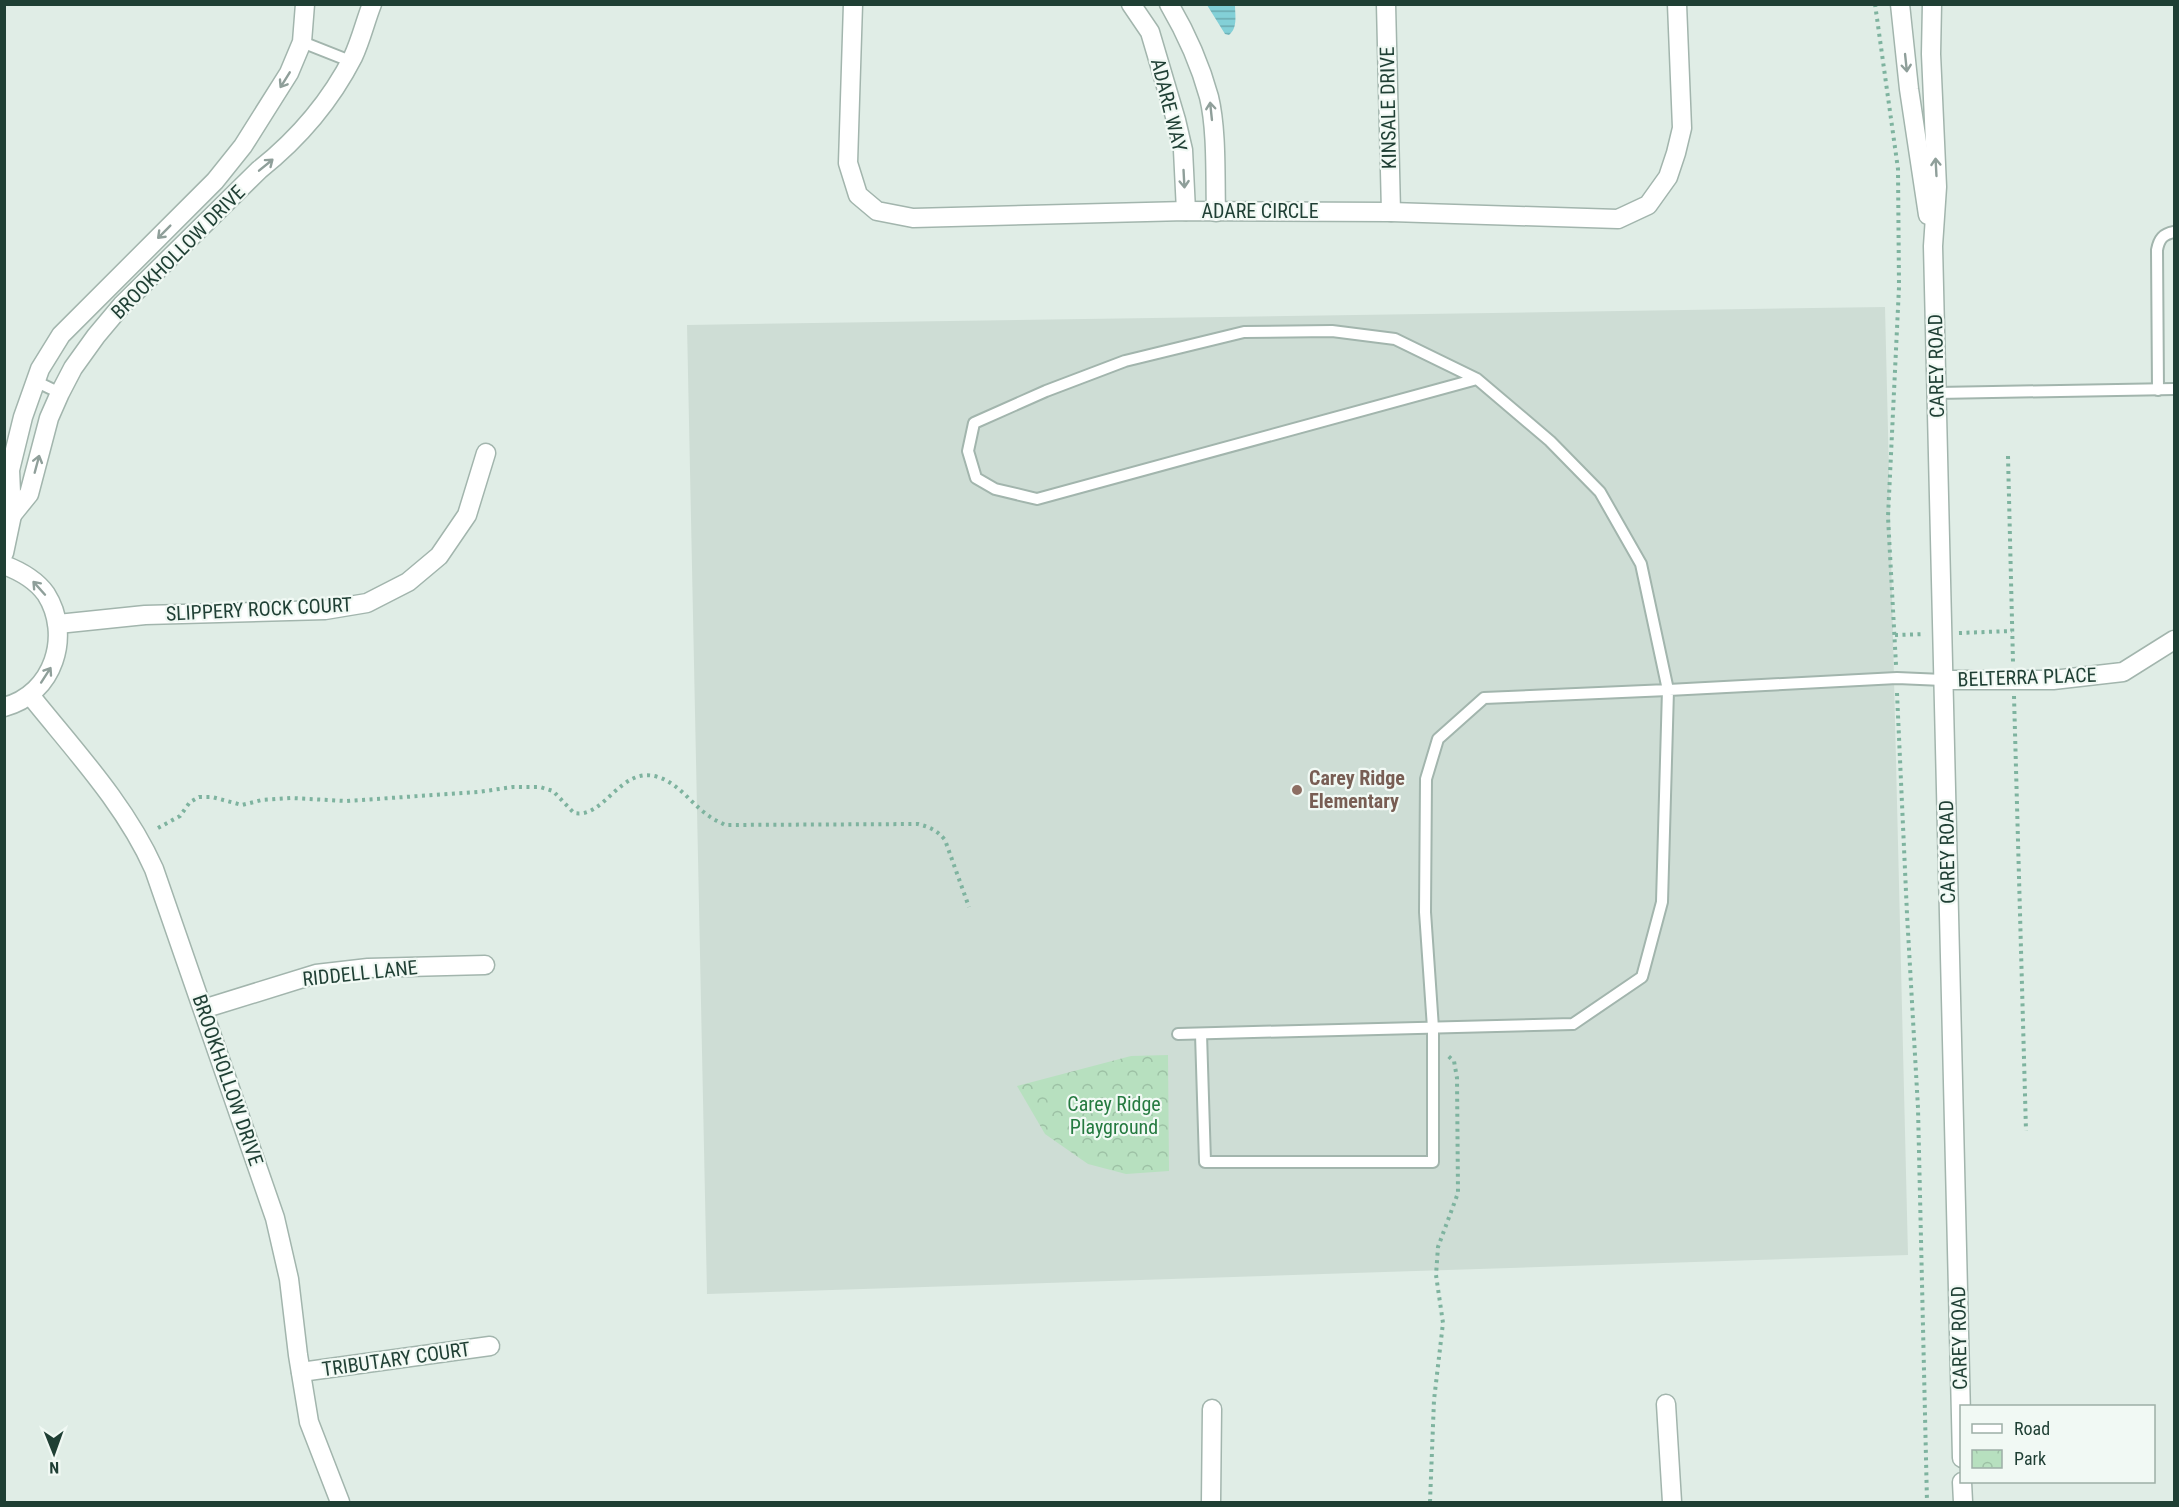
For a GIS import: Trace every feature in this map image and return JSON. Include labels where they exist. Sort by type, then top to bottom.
[{"type":"street","name":"BROOKHOLLOW DRIVE","points":[[4,553],[12,515],[10,470],[23,417],[40,369],[61,335],[215,181],[243,146],[289,73],[302,42],[305,4]]},
{"type":"street","name":"BROOKHOLLOW DRIVE","points":[[12,515],[29,495],[49,418],[73,368],[122,305],[318,115],[350,61],[372,4]]},
{"type":"street","name":"ADARE CIRCLE","points":[[853,4],[849,163],[858,195],[877,212],[913,218],[1186,211],[1391,212],[1618,219],[1648,205],[1668,177],[1682,128],[1677,4]]},
{"type":"street","name":"ADARE WAY","points":[[1131,4],[1150,32],[1176,120],[1183,150],[1186,211]]},
{"type":"street","name":"ADARE WAY","points":[[1168,4],[1184,30],[1209,99],[1214,140],[1216,212]]},
{"type":"street","name":"KINSALE DRIVE","points":[[1386,4],[1391,212]]},
{"type":"street","name":"CAREY ROAD","points":[[1900,4],[1909,88],[1933,246]]},
{"type":"street","name":"CAREY ROAD","points":[[1932,4],[1931,54],[1937,187],[1933,246],[1961,1405]]},
{"type":"street","name":"SLIPPERY ROCK COURT","points":[[58,624],[145,615],[325,610],[367,603],[408,582],[439,556],[467,515],[486,453]]},
{"type":"street","points":[[4,565],[18,570],[33,580],[44,592],[53,608],[58,624],[58,644],[54,663],[44,681],[30,694],[4,707]]},
{"type":"street","name":"BELTERRA PLACE","points":[[1943,680],[2053,680],[2123,672],[2175,640]]},
{"type":"street","name":"BROOKHOLLOW DRIVE","points":[[30,694],[123,813],[143,846],[162,892],[275,1218],[289,1280],[309,1422],[340,1503]]},
{"type":"street","name":"RIDDELL LANE","points":[[203,1009],[316,974],[368,968],[485,965]]},
{"type":"street","name":"TRIBUTARY COURT","points":[[301,1372],[490,1346]]},
{"type":"street","points":[[1666,1404],[1672,1503]]},
{"type":"street","points":[[1211,1503],[1212,1409]]},
{"type":"street","points":[[1962,1483],[1963,1503]]},
{"type":"lane","points":[[302,42],[350,61]]},
{"type":"lane","points":[[215,181],[237,194]]},
{"type":"lane","points":[[2158,390],[2157,249],[2159,239],[2167,233],[2175,232]]},
{"type":"lane","points":[[102,293],[122,305]]},
{"type":"lane","points":[[1178,1034],[1573,1024],[1642,977],[1662,902],[1668,690],[1641,564],[1600,492],[1550,441],[1477,379],[1395,339],[1332,331],[1244,332],[1125,361],[1046,391],[974,423],[968,451],[976,478],[995,489],[1037,499],[1477,379]]},
{"type":"lane","points":[[35,381],[60,393]]},
{"type":"lane","points":[[1937,393],[2175,389]]},
{"type":"lane","points":[[1201,1034],[1205,1162],[1433,1162],[1433,1028],[1425,912],[1426,779],[1438,739],[1484,698],[1896,678],[1943,680]]},
{"type":"path","points":[[1875,4],[1898,169],[1899,287],[1888,518],[1906,914],[1918,1108],[1927,1503]]},
{"type":"path","points":[[2008,456],[2026,1131]]},
{"type":"path","points":[[158,828],[180,816],[190,802],[199,796],[242,805],[262,800],[291,798],[346,801],[478,792],[513,787],[540,787],[553,791],[574,813],[579,814],[595,807],[634,777],[648,775],[673,784],[708,816],[725,825],[918,824],[930,827],[940,833],[945,840],[969,907]]},
{"type":"path","points":[[1430,1503],[1434,1400],[1443,1323],[1436,1275],[1438,1247],[1458,1193],[1457,1078],[1454,1061],[1442,1051]]},
{"type":"shaded area","name":"Carey Ridge Elementary","points":[[1885,307],[1908,1255],[707,1294],[687,325]]},
{"type":"green space","name":"Carey Ridge Playground","points":[[1168,1055],[1169,1171],[1126,1174],[1088,1164],[1045,1134],[1017,1086],[1131,1056]]},
{"type":"water","points":[[1207,5],[1235,5],[1235,25],[1229,35],[1225,34]]},
{"type":"place","name":"Carey Ridge Elementary","points":[[1297,790]]}]
